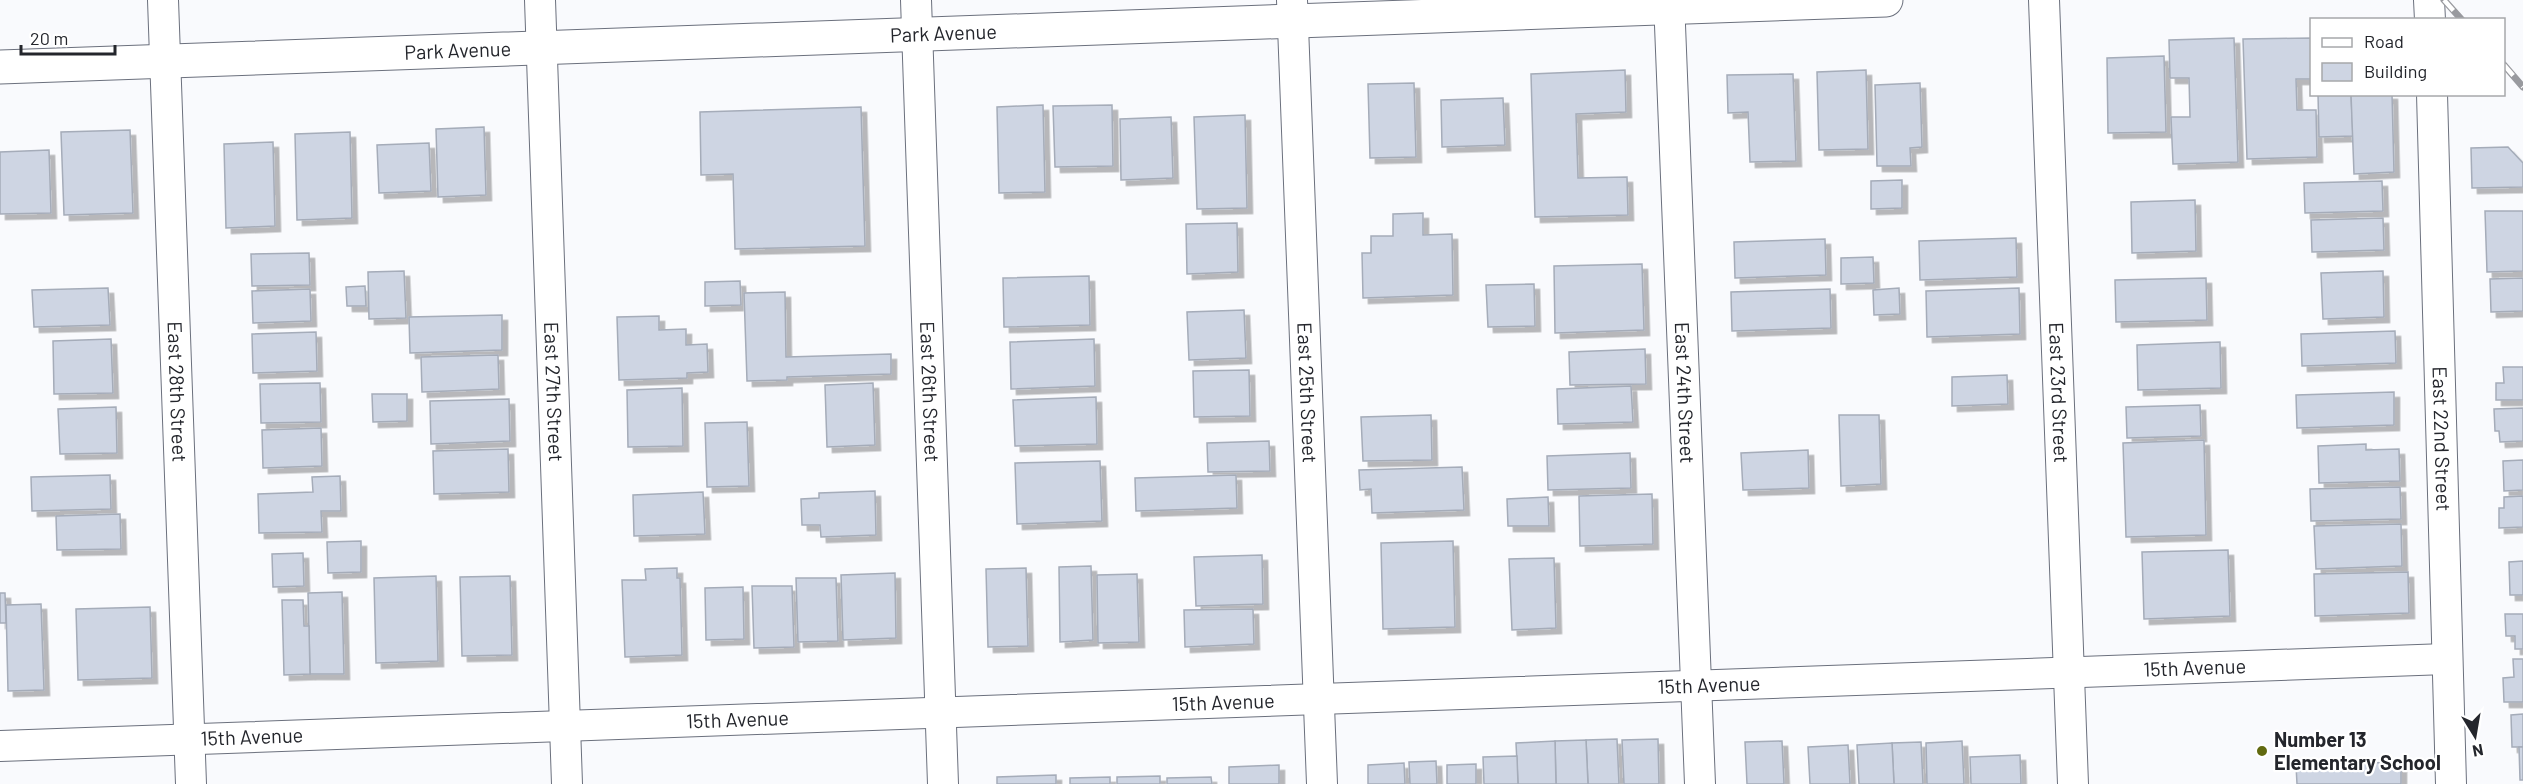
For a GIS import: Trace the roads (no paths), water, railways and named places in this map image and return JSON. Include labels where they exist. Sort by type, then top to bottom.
[{"type":"street","name":"East 28th Street","points":[[163,0],[191,784]]},
{"type":"street","name":"East 27th Street","points":[[540,0],[567,784]]},
{"type":"street","name":"East 26th Street","points":[[916,0],[943,784]]},
{"type":"street","name":"Park Avenue","points":[[0,67],[918,35],[1292,11],[1886,0]]},
{"type":"street","name":"East 23rd Street","points":[[2044,0],[2073,784]]},
{"type":"street","points":[[2429,0],[2430,18]]},
{"type":"street","name":"East 24th Street","points":[[1670,4],[1700,784]]},
{"type":"street","name":"East 25th Street","points":[[1292,11],[1322,784]]},
{"type":"street","name":"East 22nd Street","points":[[2432,96],[2451,784]]},
{"type":"street","name":"15th Avenue","points":[[0,746],[2446,659]]},
{"type":"railway","points":[[2444,0],[2460,18]]},
{"type":"railway","points":[[2505,66],[2523,87]]},
{"type":"place","name":"Number 13 Elementary School","points":[[2262,751]]}]
